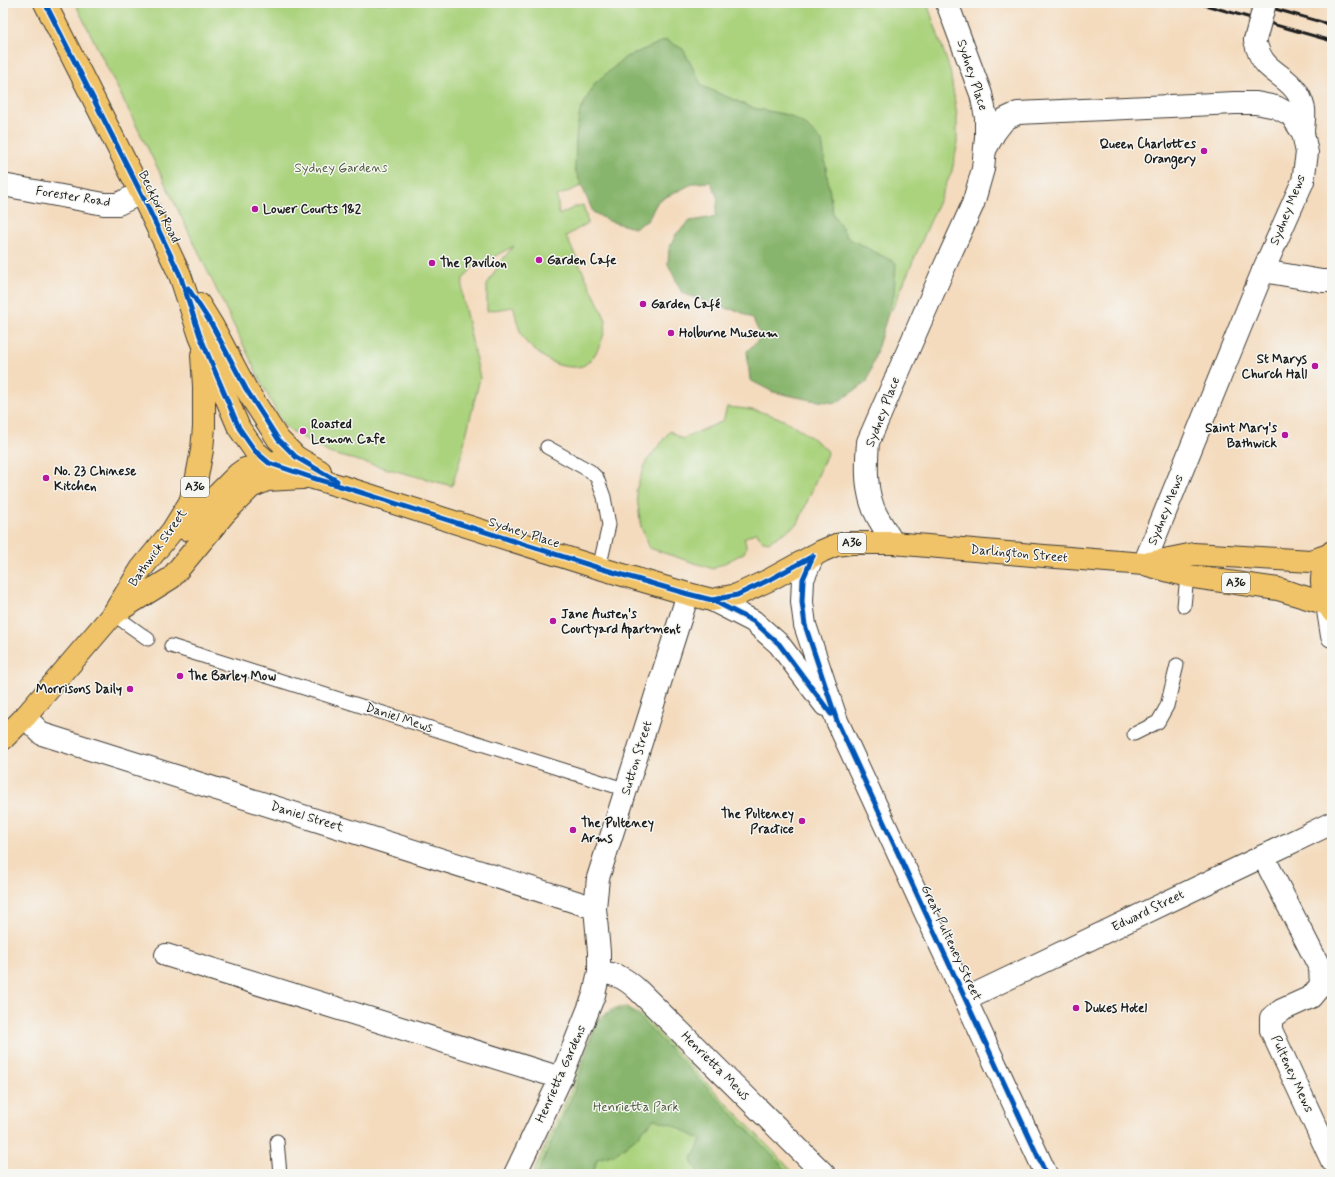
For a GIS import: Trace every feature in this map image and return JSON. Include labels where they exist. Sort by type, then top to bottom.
[{"type":"highway","name":"Beckford Road","points":[[44,3],[180,275],[200,336],[239,428]]},
{"type":"highway","name":"A36","points":[[180,275],[212,325],[246,388],[278,439],[296,457],[350,489]]},
{"type":"highway","name":"Bathwick Street","points":[[3,739],[25,718],[113,614],[141,569],[172,531],[190,502],[202,450],[204,427],[204,386],[200,336]]},
{"type":"highway","name":"Sydney Place","points":[[239,428],[255,451],[269,463],[599,568],[712,600],[737,595],[836,545],[851,543],[893,543]]},
{"type":"highway","name":"A36","points":[[225,513],[238,474],[240,454],[239,428]]},
{"type":"highway","name":"A36","points":[[113,614],[188,525],[238,474],[245,469],[296,457]]},
{"type":"highway","name":"Bathwick Street","points":[[113,614],[171,578],[225,513],[251,487],[268,480],[313,478]]},
{"type":"highway","name":"Darlington Street","points":[[893,543],[1144,564],[1187,576],[1278,589],[1329,607]]},
{"type":"highway","name":"Darlington Street","points":[[1144,564],[1194,554],[1311,561],[1331,554]]},
{"type":"highway","name":"A36","points":[[1329,607],[1323,593],[1321,581],[1325,563],[1331,554]]},
{"type":"street","name":"Sydney Place","points":[[893,543],[876,514],[869,493],[866,467],[868,442],[973,204],[983,169],[985,150],[986,117],[981,94],[947,3]]},
{"type":"street","points":[[1265,3],[1255,40],[1258,52],[1266,64],[1285,78],[1299,94],[1304,110],[1303,133]]},
{"type":"street","name":"Sydney Mews","points":[[985,150],[995,132],[1006,119],[1018,113],[1256,103],[1276,107],[1291,115],[1303,133],[1307,153],[1303,181],[1263,271],[1144,564]]},
{"type":"street","name":"Forester Road","points":[[5,188],[104,204],[118,204],[140,193]]},
{"type":"street","points":[[1263,271],[1322,281],[1332,281]]},
{"type":"street","name":"Great Pulteney Street","points":[[813,556],[803,579],[802,602],[805,625],[837,721],[1046,1174]]},
{"type":"street","name":"Sutton Street","points":[[599,972],[599,952],[595,908],[598,878],[688,594]]},
{"type":"street","name":"Great Pulteney Street","points":[[712,600],[753,621],[779,644],[837,721]]},
{"type":"street","points":[[1329,607],[1332,636]]},
{"type":"street","name":"Daniel Street","points":[[25,718],[42,734],[595,908]]},
{"type":"street","name":"Edward Street","points":[[965,999],[1332,823]]},
{"type":"street","name":"Pulteney Mews","points":[[1263,856],[1320,968],[1321,985],[1311,997],[1282,1010],[1272,1018],[1271,1030],[1332,1161]]},
{"type":"street","points":[[166,955],[561,1078]]},
{"type":"street","name":"Henrietta Gardens","points":[[515,1174],[561,1078],[594,996],[599,972]]},
{"type":"street","name":"Henrietta Mews","points":[[599,972],[613,974],[626,980],[638,990],[824,1174]]},
{"type":"lane","points":[[547,447],[590,471],[597,478],[604,497],[609,525],[599,568]]},
{"type":"lane","points":[[1184,606],[1187,576]]},
{"type":"lane","points":[[113,614],[148,639]]},
{"type":"lane","name":"Daniel Mews","points":[[172,646],[627,790]]},
{"type":"lane","points":[[1134,734],[1158,722],[1167,706],[1177,665]]},
{"type":"lane","points":[[277,1141],[280,1174]]},
{"type":"green space","name":"Sydney Gardens","points":[[75,3],[927,3],[950,70],[957,116],[957,147],[952,171],[892,310],[837,273],[762,150],[591,182],[557,196],[559,215],[575,207],[583,205],[588,223],[566,236],[606,320],[598,350],[591,360],[580,367],[567,367],[556,364],[536,351],[526,342],[518,326],[514,307],[487,311],[487,285],[501,261],[514,246],[472,268],[463,279],[462,295],[480,378],[460,460],[452,486],[329,453],[285,427],[271,402],[161,175]]},
{"type":"green space","points":[[666,40],[683,49],[702,86],[753,108],[788,115],[806,125],[822,141],[833,214],[848,238],[896,263],[894,294],[867,382],[836,403],[811,400],[773,392],[750,380],[747,351],[761,337],[753,319],[739,311],[724,308],[682,293],[668,264],[669,249],[676,234],[690,221],[715,217],[718,199],[711,182],[694,183],[658,201],[647,221],[634,228],[609,221],[593,212],[575,170],[576,137],[580,111],[595,83],[626,57]]},
{"type":"green space","points":[[727,407],[757,411],[780,418],[805,433],[828,451],[798,524],[769,542],[763,541],[757,532],[744,538],[746,549],[744,553],[713,569],[649,548],[641,527],[636,490],[646,462],[670,431],[682,439],[723,421]]},
{"type":"green space","name":"Henrietta Park","points":[[627,1007],[642,1016],[795,1174],[533,1174],[571,1090],[594,1025],[602,1016],[615,1008]]},
{"type":"green space","name":"Henrietta Park","points":[[616,1010],[627,1010],[639,1017],[790,1174],[699,1174],[691,1161],[701,1140],[673,1125],[654,1119],[638,1136],[616,1154],[597,1159],[593,1174],[537,1174],[574,1092],[596,1025],[605,1016]]},
{"type":"railway","points":[[1198,3],[1332,41]]},
{"type":"railway","points":[[1254,3],[1332,25]]},
{"type":"cycle path","points":[[45,3],[141,193],[180,275],[200,336],[239,428],[255,451],[269,463],[599,568],[712,600],[737,595],[771,579],[813,556]]},
{"type":"cycle path","points":[[188,288],[212,325],[246,389],[278,439],[296,457],[337,481]]},
{"type":"cycle path","points":[[813,556],[803,579],[802,602],[805,625],[837,721],[1046,1174]]},
{"type":"cycle path","points":[[712,600],[753,621],[779,644],[831,714]]},
{"type":"place","name":"Queen Charlottes Orangery","points":[[1204,151]]},
{"type":"place","name":"Lower Courts 1&2","points":[[255,209]]},
{"type":"place","name":"Garden Cafe","points":[[539,260]]},
{"type":"place","name":"The Pavilion","points":[[432,263]]},
{"type":"place","name":"Garden Café","points":[[643,304]]},
{"type":"place","name":"Holburne Museum","points":[[671,333]]},
{"type":"place","name":"St Marys Church Hall","points":[[1315,366]]},
{"type":"place","name":"Roasted Lemon Cafe","points":[[303,431]]},
{"type":"place","name":"Saint Mary's Bathwick","points":[[1285,435]]},
{"type":"place","name":"No. 23 Chinese Kitchen","points":[[46,478]]},
{"type":"place","name":"Jane Austen's Courtyard Apartment","points":[[553,621]]},
{"type":"place","name":"The Barley Mow","points":[[180,676]]},
{"type":"place","name":"Morrisons Daily","points":[[130,689]]},
{"type":"place","name":"The Pulteney Practice","points":[[802,821]]},
{"type":"place","name":"The Pulteney Arms","points":[[573,830]]},
{"type":"place","name":"Dukes Hotel","points":[[1076,1008]]}]
